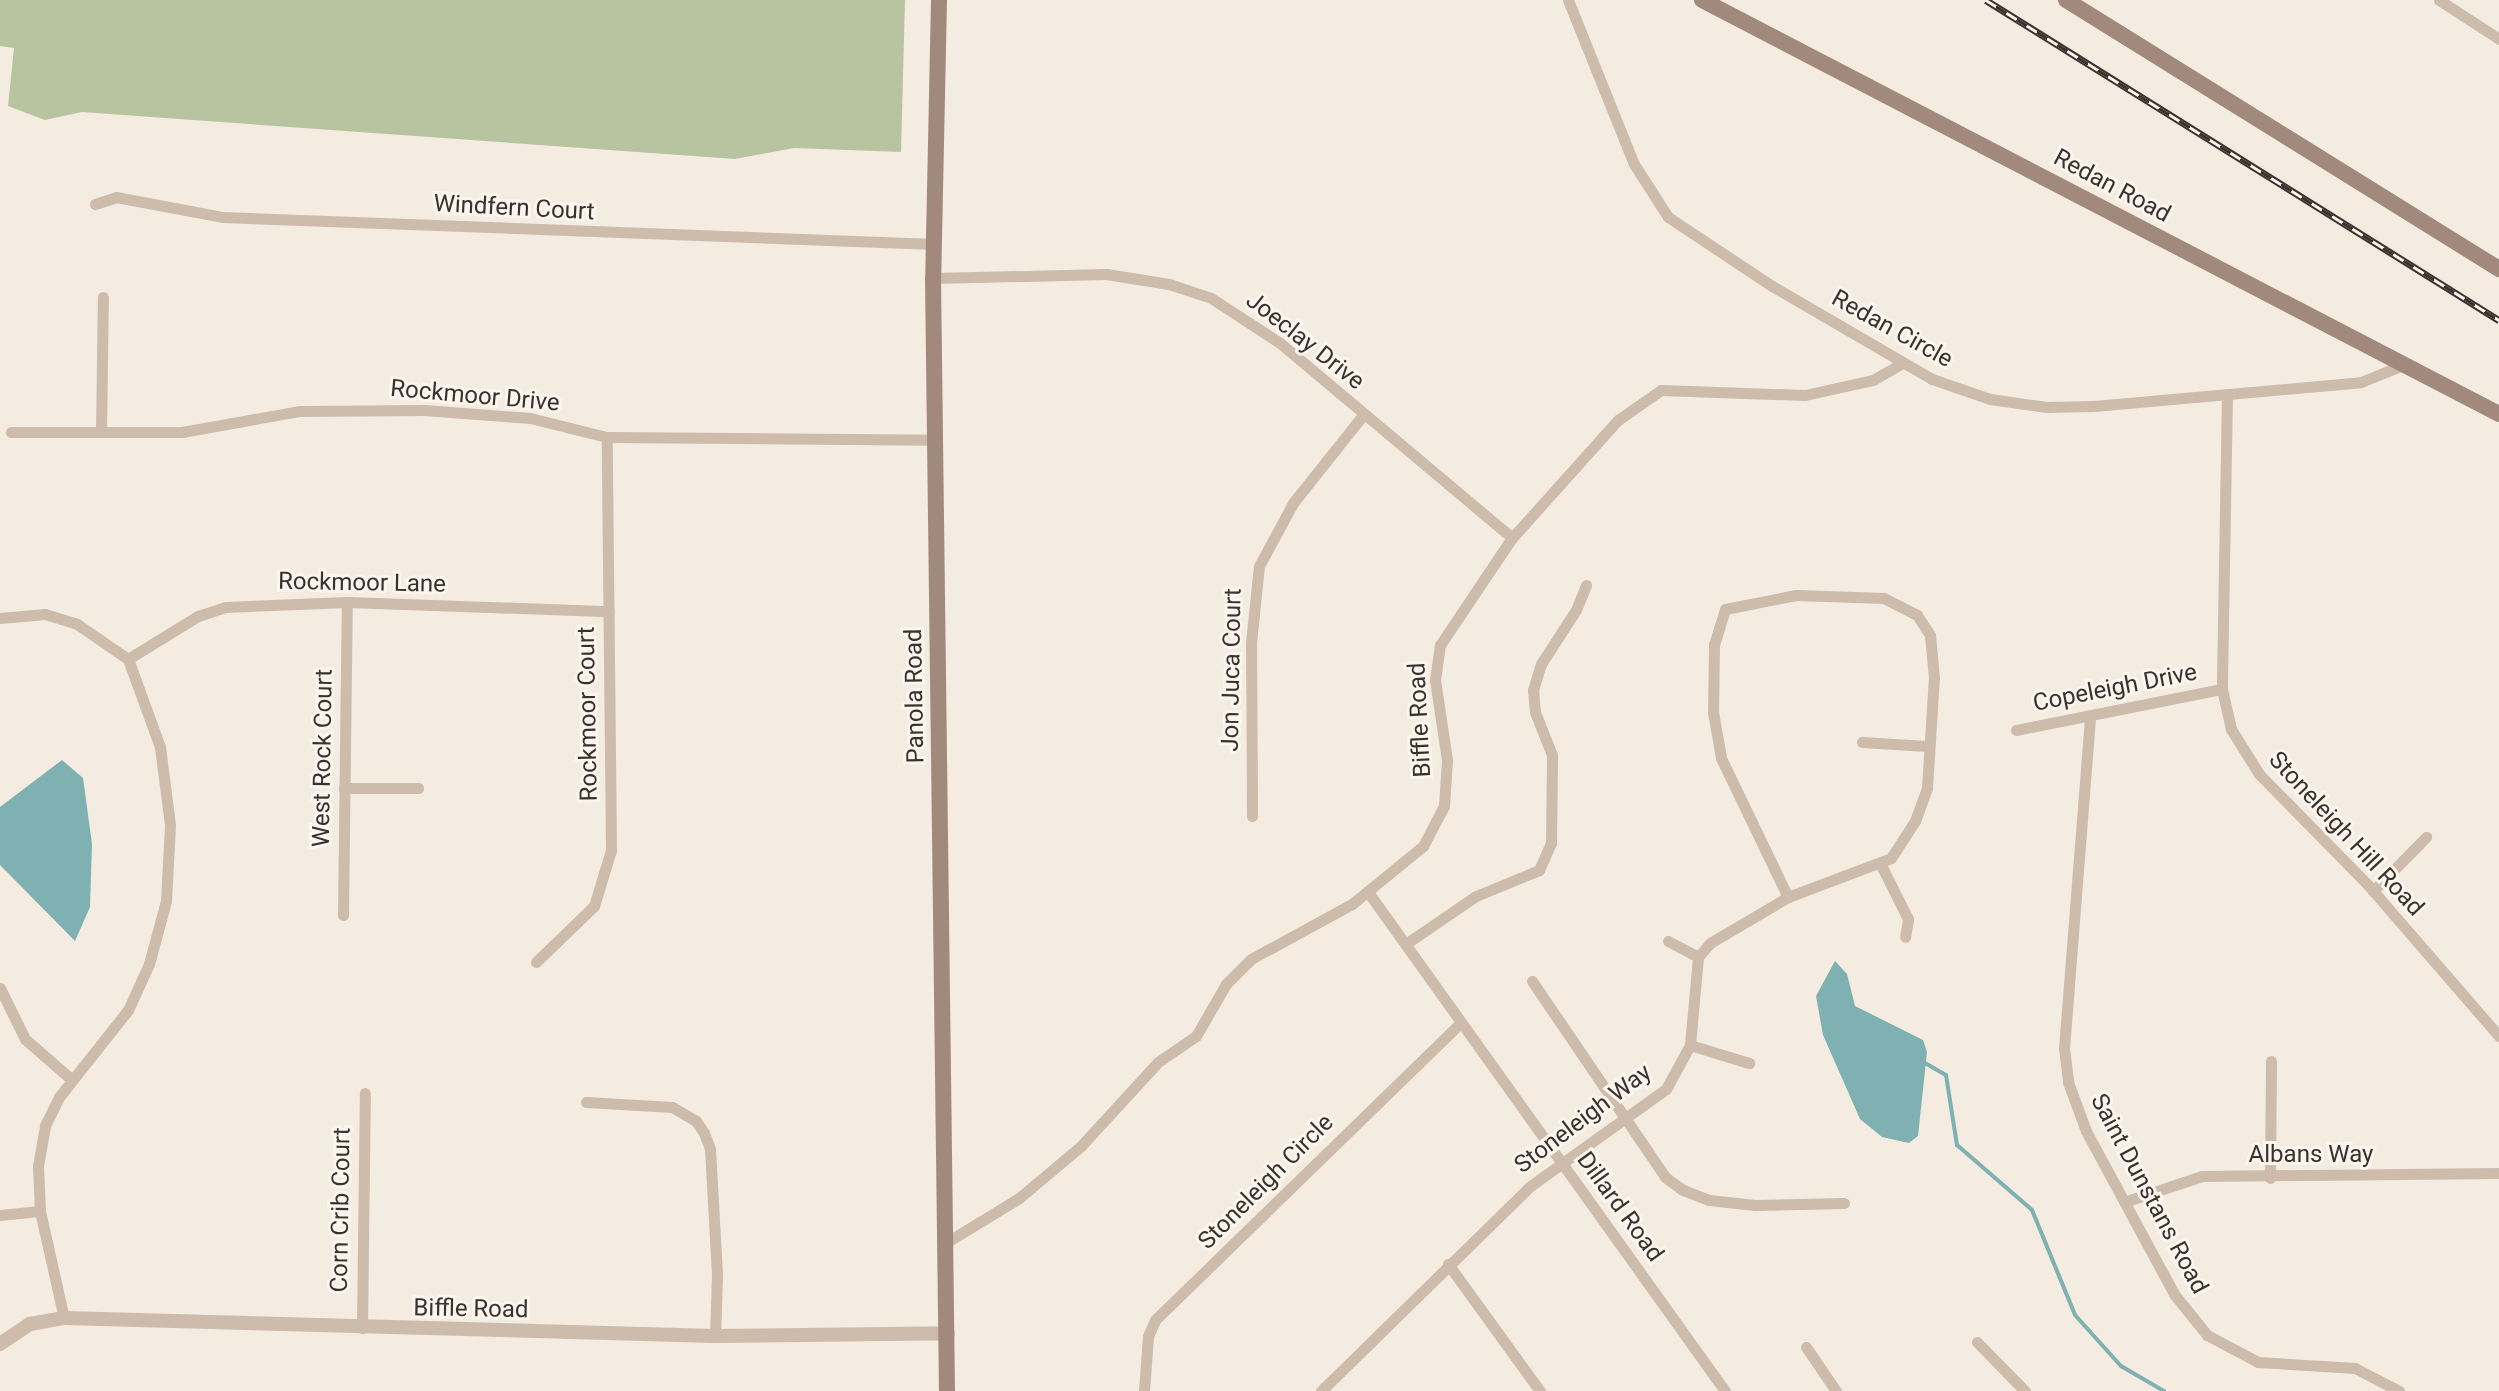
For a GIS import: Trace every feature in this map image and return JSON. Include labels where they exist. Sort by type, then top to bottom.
[{"type":"main road","name":"Panola Road","points":[[939,0],[933,278],[947,1391]]},
{"type":"main road","name":"Redan Road","points":[[1702,0],[2499,414]]},
{"type":"main road","points":[[2066,0],[2499,269]]},
{"type":"street","name":"Redan Circle","points":[[1568,0],[1634,164],[1668,217],[1693,238],[1903,363],[1965,393],[2046,407],[2361,382],[2403,365]]},
{"type":"street","points":[[2439,0],[2499,39]]},
{"type":"street","name":"Windfern Court","points":[[95,204],[116,197],[223,217],[934,244]]},
{"type":"street","name":"Joeclay Drive","points":[[933,278],[1106,274],[1169,284],[1244,317],[1512,538]]},
{"type":"street","points":[[101,432],[103,297]]},
{"type":"street","name":"Biffle Road","points":[[947,1242],[1019,1198],[1081,1146],[1158,1062],[1196,1036],[1226,984],[1251,959],[1368,892],[1423,846],[1438,823],[1447,760],[1435,680],[1440,645],[1512,538],[1618,420],[1661,390],[1805,395],[1873,380],[1903,363]]},
{"type":"street","name":"Stoneleigh Hill Road","points":[[2227,394],[2222,689],[2231,729],[2248,760],[2373,891],[2499,1036]]},
{"type":"street","name":"Rockmoor Drive","points":[[11,432],[226,427],[300,411],[424,410],[530,418],[607,437],[936,440]]},
{"type":"street","name":"Jon Juca Court","points":[[1252,816],[1251,643],[1259,566],[1293,503],[1363,415]]},
{"type":"street","name":"Rockmoor Court","points":[[536,962],[594,906],[604,886],[611,850],[607,437]]},
{"type":"street","points":[[1407,943],[1476,896],[1539,870],[1551,843],[1552,755],[1535,712],[1533,690],[1541,664],[1576,610],[1586,585]]},
{"type":"street","points":[[1668,941],[1698,957],[1710,943],[1788,897],[1891,858],[1915,821],[1927,788],[1927,746],[1934,678],[1930,635],[1917,615],[1884,598],[1796,595],[1725,609],[1714,644],[1713,712],[1721,758],[1788,897]]},
{"type":"street","name":"Rockmoor Lane","points":[[128,659],[198,616],[226,607],[347,602],[609,611]]},
{"type":"street","name":"West Rock Court","points":[[343,915],[347,602]]},
{"type":"street","points":[[0,618],[45,614],[77,624],[128,659],[149,705],[167,788],[166,901],[160,938],[128,1010],[72,1080],[45,1126],[38,1166],[40,1211],[64,1318]]},
{"type":"street","name":"Copeleigh Drive","points":[[2016,730],[2090,718],[2222,689]]},
{"type":"street","name":"Saint Dunstans Road","points":[[2090,718],[2066,1065],[2086,1131],[2127,1201],[2183,1309],[2221,1345],[2284,1367],[2355,1368],[2399,1391]]},
{"type":"street","points":[[1862,742],[1927,746]]},
{"type":"street","points":[[344,788],[418,788]]},
{"type":"street","points":[[2373,891],[2426,837]]},
{"type":"street","points":[[1880,863],[1908,919],[1905,937]]},
{"type":"street","name":"Dillard Road","points":[[1368,892],[1407,943],[1459,1024],[1725,1391]]},
{"type":"street","name":"Stoneleigh Way","points":[[1321,1391],[1448,1264],[1561,1163],[1666,1089],[1690,1045],[1698,957]]},
{"type":"street","points":[[1532,981],[1665,1177],[1683,1190],[1709,1200],[1755,1205],[1844,1203]]},
{"type":"street","points":[[0,988],[25,1039],[72,1080]]},
{"type":"street","name":"Stoneleigh Circle","points":[[1144,1391],[1148,1336],[1155,1320],[1459,1024]]},
{"type":"street","points":[[1690,1045],[1749,1063]]},
{"type":"street","points":[[2270,1178],[2271,1061]]},
{"type":"street","name":"Corn Crib Court","points":[[362,1328],[365,1093]]},
{"type":"street","points":[[586,1102],[672,1107],[696,1121],[704,1133],[710,1149],[715,1336]]},
{"type":"street","name":"Albans Way","points":[[2127,1201],[2202,1176],[2270,1178],[2499,1173]]},
{"type":"street","points":[[0,1215],[40,1211]]},
{"type":"street","points":[[1448,1264],[1540,1391]]},
{"type":"street","name":"Biffle Road","points":[[0,1344],[30,1324],[64,1318],[715,1336],[948,1333]]},
{"type":"street","points":[[1977,1342],[2025,1391]]},
{"type":"street","points":[[1806,1347],[1836,1391]]},
{"type":"green space","points":[[0,0],[905,0],[901,152],[794,148],[735,159],[82,112],[45,120],[8,106],[14,48],[0,46]]},
{"type":"water","points":[[62,760],[83,778],[92,844],[90,907],[75,941],[0,865],[0,807]]},
{"type":"water","points":[[1835,961],[1847,974],[1855,1006],[1923,1040],[1927,1052],[1918,1136],[1909,1143],[1882,1137],[1860,1119],[1823,1035],[1816,996]]},
{"type":"waterway","points":[[1925,1063],[1946,1075],[1957,1145],[2032,1210],[2075,1315],[2121,1366],[2164,1391]]},
{"type":"railway","points":[[1986,0],[2499,320]]}]
